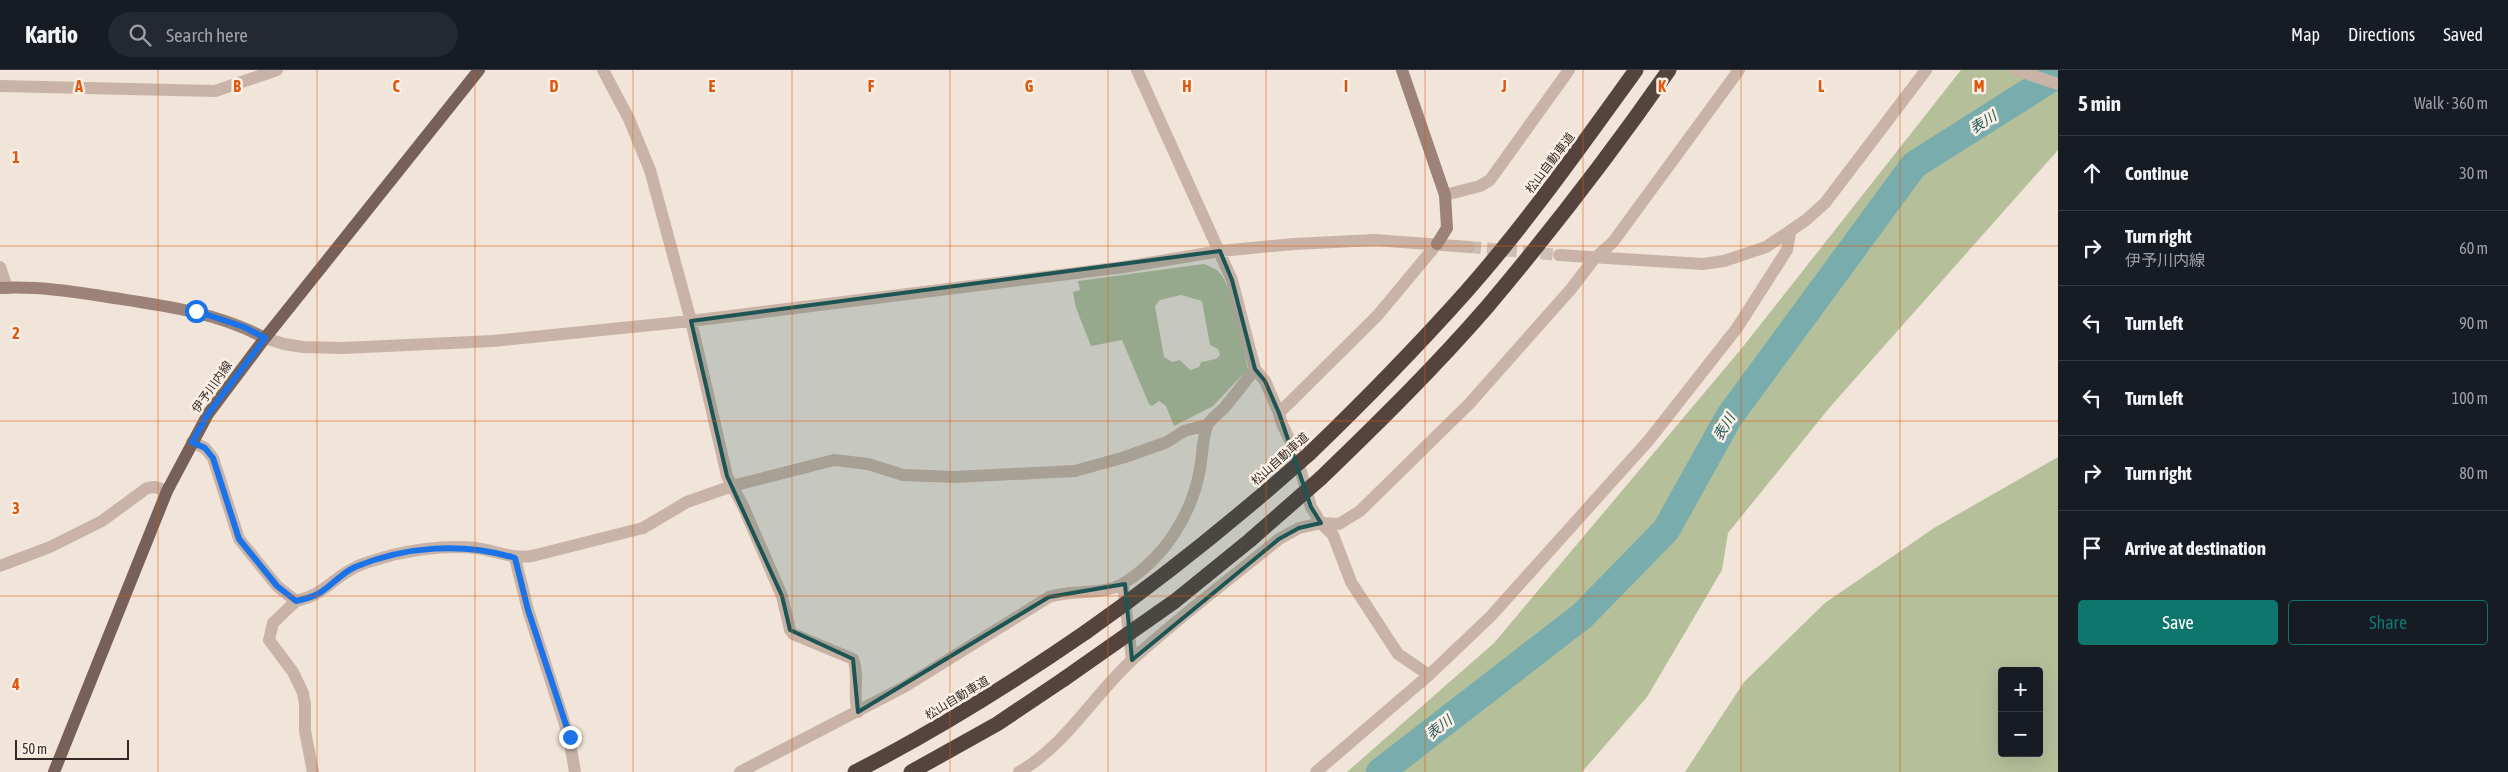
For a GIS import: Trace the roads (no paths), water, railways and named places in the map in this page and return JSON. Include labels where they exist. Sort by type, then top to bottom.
[{"type":"highway","name":"松山自動車道","points":[[855,772],[896,751],[982,701],[1086,632],[1159,580],[1234,520],[1309,454],[1377,388],[1466,292],[1548,191],[1636,70]]},
{"type":"highway","points":[[911,772],[996,724],[1175,601],[1249,541],[1321,478],[1395,406],[1486,308],[1570,205],[1669,70]]},
{"type":"main road","name":"伊予川内線","points":[[54,772],[167,491],[208,414],[265,338],[479,70]]},
{"type":"street","points":[[0,86],[215,91],[277,70]]},
{"type":"street","points":[[603,70],[629,119],[650,170],[691,321],[727,476],[782,596],[790,630],[794,634],[852,659],[856,669],[855,700],[858,712]]},
{"type":"street","points":[[1137,70],[1232,280],[1255,369],[1266,381],[1280,413],[1282,424],[1295,451],[1311,507],[1321,523],[1333,535],[1350,577],[1398,654],[1429,675]]},
{"type":"street","points":[[1280,413],[1377,316],[1437,244],[1447,228],[1444,195],[1402,70]]},
{"type":"street","points":[[1444,195],[1480,186],[1490,180],[1570,70]]},
{"type":"street","points":[[1020,772],[1076,724],[1106,686],[1132,660],[1279,539],[1299,528],[1321,523],[1339,524],[1360,512],[1470,403],[1571,289],[1594,259],[1613,242],[1739,70]]},
{"type":"street","points":[[1559,255],[1594,259],[1703,264],[1745,255],[1766,247],[1790,233],[1825,203],[1926,70]]},
{"type":"street","points":[[2016,70],[2058,84]]},
{"type":"street","points":[[1316,772],[1429,675],[1491,616],[1649,440],[1737,328],[1787,250],[1790,233]]},
{"type":"street","points":[[0,267],[3,288],[88,294],[196,311],[244,327],[265,338],[294,346],[343,348],[493,341],[691,321],[1124,267],[1220,251],[1338,241],[1374,240],[1469,247]]},
{"type":"street","points":[[740,772],[858,712],[937,667],[1049,597],[1061,593],[1102,589],[1123,584],[1148,564],[1166,546],[1177,530],[1199,478],[1207,426],[1255,369]]},
{"type":"street","points":[[313,772],[305,731],[303,693],[293,672],[269,640],[273,623],[296,601],[320,594],[354,568],[392,555],[424,549],[475,548],[515,558],[532,556],[643,528],[687,502],[732,486],[834,460],[868,464],[903,475],[954,477],[1075,471],[1125,457],[1167,442],[1184,432],[1207,426]]},
{"type":"street","points":[[192,442],[205,448],[213,458],[239,539],[277,586],[296,601]]},
{"type":"street","points":[[0,566],[50,547],[102,521],[147,488],[155,487],[167,491]]},
{"type":"street","points":[[515,558],[528,610],[570,737],[575,772]]},
{"type":"street","points":[[1123,584],[1132,660]]},
{"type":"waterway","name":"表川","points":[[1380,772],[1582,616],[1666,530],[1729,417],[1914,165],[2058,74]]},
{"type":"tunnel","points":[[1469,247],[1559,255]]}]
